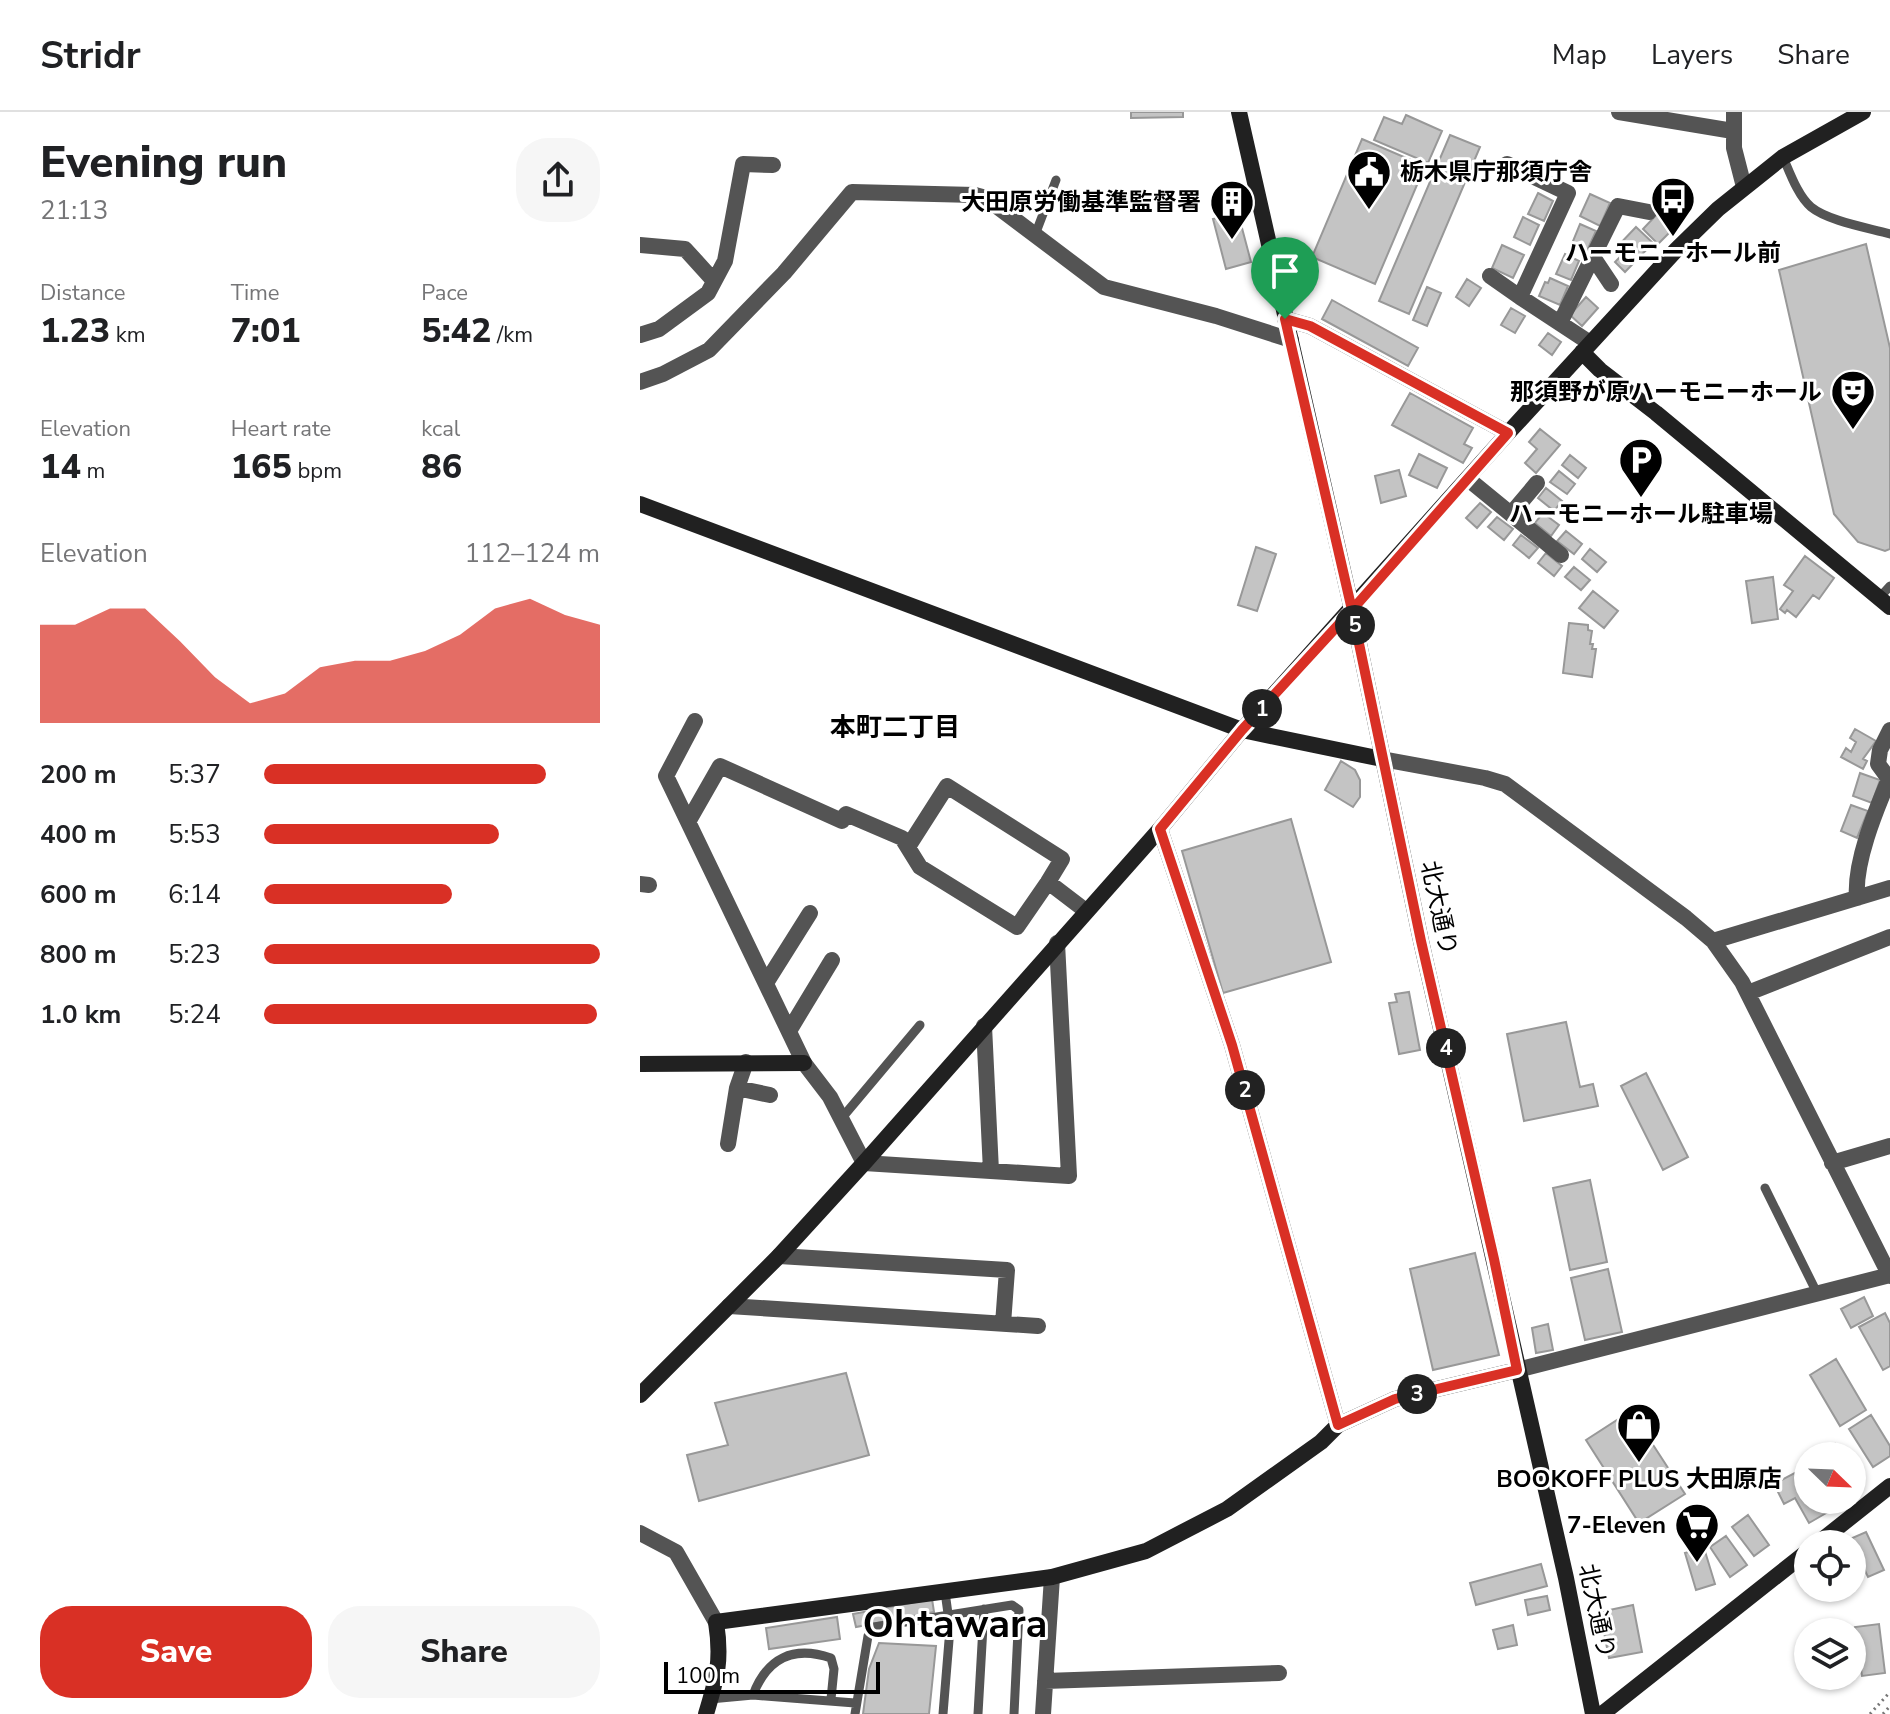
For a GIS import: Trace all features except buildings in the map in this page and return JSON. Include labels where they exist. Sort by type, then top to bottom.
[{"type":"street","name":"北大通り","points":[[1239,112],[1352,610],[1517,1370],[1566,1578],[1593,1714]]},
{"type":"street","points":[[1619,112],[1733,131]]},
{"type":"street","points":[[1734,112],[1736,158],[1744,187]]},
{"type":"street","points":[[640,1395],[779,1256],[864,1163],[1160,829],[1242,730],[1677,249],[1744,187],[1783,157],[1863,112]]},
{"type":"street","points":[[640,335],[659,329],[708,293],[725,261],[743,164],[773,165]]},
{"type":"street","points":[[1507,164],[1568,193],[1520,297]]},
{"type":"street","points":[[640,382],[663,374],[709,350],[784,273],[852,192],[975,195],[986,198],[1104,287],[1216,316],[1291,340]]},
{"type":"street","points":[[1560,323],[1618,206],[1649,212]]},
{"type":"street","points":[[640,245],[685,249],[714,281]]},
{"type":"street","points":[[1593,257],[1611,284]]},
{"type":"street","points":[[1490,276],[1560,323],[1586,348],[1600,370],[1886,597]]},
{"type":"street","points":[[1285,319],[1310,326],[1508,433]]},
{"type":"street","points":[[1468,479],[1561,555]]},
{"type":"street","points":[[1511,514],[1537,483]]},
{"type":"street","points":[[640,504],[1242,730],[1505,784],[1713,941],[1748,993],[1890,1275],[1395,1399],[1338,1425],[1321,1442],[1227,1509],[1146,1551],[1052,1577],[716,1622]]},
{"type":"street","points":[[695,721],[666,776],[804,1063],[830,1097],[864,1163]]},
{"type":"street","points":[[1857,898],[1859,870],[1876,810],[1889,779],[1878,764],[1880,750],[1890,730]]},
{"type":"street","points":[[688,822],[720,766],[842,821],[846,814],[902,838],[920,867],[1017,927],[1062,859],[947,786],[908,847]]},
{"type":"street","points":[[1160,829],[1232,1045],[1338,1425]]},
{"type":"street","points":[[1048,882],[1086,911]]},
{"type":"street","points":[[1713,941],[1890,888]]},
{"type":"street","points":[[766,983],[810,913]]},
{"type":"street","points":[[1748,993],[1890,937]]},
{"type":"street","points":[[864,1163],[1069,1176],[1057,943]]},
{"type":"street","points":[[789,1031],[832,960]]},
{"type":"street","points":[[984,1026],[991,1171]]},
{"type":"street","points":[[728,1144],[737,1088],[746,1062]]},
{"type":"street","points":[[640,1064],[804,1063]]},
{"type":"street","points":[[737,1088],[770,1095]]},
{"type":"street","points":[[1832,1163],[1890,1146]]},
{"type":"street","points":[[779,1256],[1007,1270],[1003,1324]]},
{"type":"street","points":[[729,1306],[1038,1326]]},
{"type":"street","points":[[1835,1530],[1890,1486]]},
{"type":"street","points":[[640,1533],[676,1552],[716,1622],[721,1649],[708,1707]]},
{"type":"street","points":[[1602,1714],[1794,1562]]},
{"type":"street","points":[[1043,1714],[1052,1577]]},
{"type":"street","points":[[1045,1681],[1279,1673]]},
{"type":"lane","points":[[1783,157],[1811,207],[1890,234]]},
{"type":"lane","points":[[1035,235],[1056,180]]},
{"type":"lane","points":[[841,1119],[920,1025]]},
{"type":"lane","points":[[1765,1188],[1817,1293]]},
{"type":"lane","points":[[943,1714],[950,1628],[945,1592]]},
{"type":"lane","points":[[855,1714],[868,1636],[874,1627],[1012,1605],[1019,1610],[1014,1714]]},
{"type":"lane","points":[[978,1714],[984,1609]]},
{"type":"lane","points":[[753,1695],[760,1678],[774,1661],[794,1654],[819,1654],[831,1658],[834,1669],[831,1699]]},
{"type":"lane","points":[[708,1707],[753,1695],[855,1703]]},
{"type":"path","points":[[1870,1714],[1890,1692]]},
{"type":"path","points":[[1883,1714],[1890,1706]]},
{"type":"place","name":"栃木県庁那須庁舎","points":[[1369,211]]},
{"type":"place","name":"ハーモニーホール前","points":[[1673,238]]},
{"type":"place","name":"大田原労働基準監督署","points":[[1232,241]]},
{"type":"place","name":"那須野が原ハーモニーホール","points":[[1853,431]]},
{"type":"place","name":"ハーモニーホール駐車場","points":[[1641,499]]},
{"type":"place","name":"BOOKOFF PLUS 大田原店","points":[[1639,1464]]},
{"type":"place","name":"7-Eleven","points":[[1697,1564]]},
{"type":"district","name":"本町二丁目","points":[[895,727]]},
{"type":"district","name":"Ohtawara","points":[[955,1624]]},
{"type":"route","points":[[1285,319],[1310,326],[1508,433],[1352,610],[1421,941],[1517,1370],[1395,1399],[1338,1425],[1232,1045],[1160,829],[1242,730],[1352,610],[1285,319]]}]
